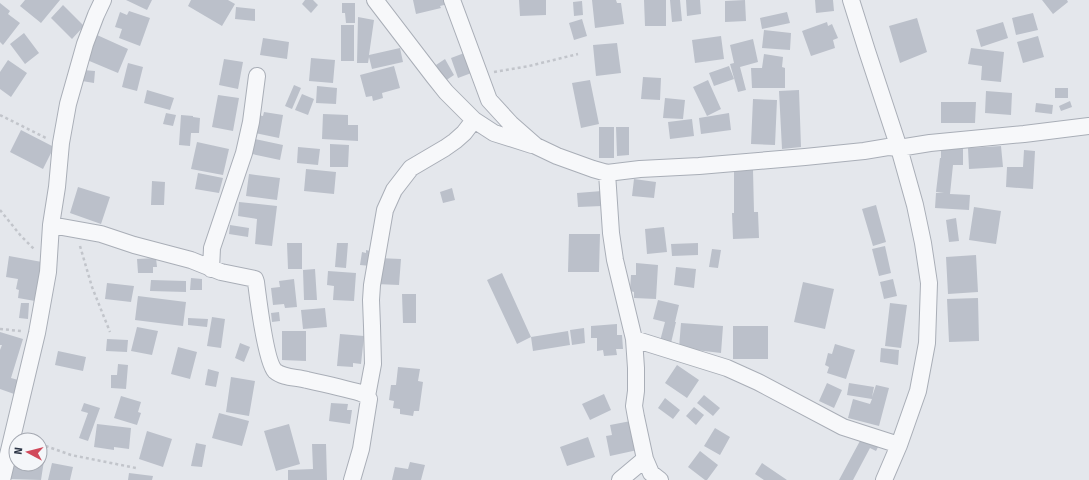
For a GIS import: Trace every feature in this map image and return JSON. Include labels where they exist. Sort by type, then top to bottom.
[{"type":"street","points":[[2,473],[37,333],[48,272],[51,225],[57,187],[61,143],[68,104],[90,30],[103,0]]},
{"type":"street","points":[[374,0],[446,92],[474,120],[494,133],[536,146],[557,156],[607,173],[640,169],[699,166],[806,157],[888,147],[899,148],[930,143],[1089,126]]},
{"type":"street","points":[[452,0],[489,100],[510,124],[536,146]]},
{"type":"street","points":[[851,0],[899,148],[915,205],[929,283],[927,343],[918,391],[884,480]]},
{"type":"street","points":[[211,269],[212,248],[244,153],[251,122],[257,76]]},
{"type":"street","points":[[352,480],[361,449],[369,402],[367,396],[373,364],[372,285],[385,210],[394,190],[411,168],[455,141],[464,133],[474,120]]},
{"type":"street","points":[[607,173],[611,233],[615,260],[634,339],[636,391],[634,406],[645,459],[651,473],[660,480]]},
{"type":"street","points":[[51,225],[101,234],[134,245],[192,260],[221,272],[255,279],[269,360],[276,372],[284,376],[306,379],[347,389],[367,396]]},
{"type":"street","points":[[634,339],[726,368],[758,382],[843,427],[899,444]]},
{"type":"street","points":[[620,480],[645,459]]},
{"type":"path","points":[[480,74],[529,66],[578,54]]},
{"type":"path","points":[[0,115],[49,139],[61,143]]},
{"type":"path","points":[[0,210],[21,236],[48,263]]},
{"type":"path","points":[[76,230],[83,260],[110,332]]},
{"type":"path","points":[[0,329],[37,333]]},
{"type":"path","points":[[48,447],[71,454],[136,468]]},
{"type":"building","points":[[25,0],[60,0],[41,23],[20,6]]},
{"type":"building","points":[[126,0],[152,0],[147,10]]},
{"type":"building","points":[[191,0],[228,0],[235,4],[222,26],[188,6]]},
{"type":"building","points":[[305,0],[313,0],[318,5],[311,13],[302,4]]},
{"type":"building","points":[[413,0],[447,0],[448,4],[440,6],[441,8],[416,14]]},
{"type":"building","points":[[519,0],[546,0],[546,15],[520,16]]},
{"type":"building","points":[[592,0],[616,0],[617,3],[621,3],[624,24],[595,28]]},
{"type":"building","points":[[644,0],[666,0],[666,26],[645,26]]},
{"type":"building","points":[[670,0],[680,0],[682,21],[672,22]]},
{"type":"building","points":[[686,0],[700,0],[701,14],[687,16]]},
{"type":"building","points":[[745,0],[746,21],[725,22],[725,1]]},
{"type":"building","points":[[815,0],[833,0],[834,11],[816,13]]},
{"type":"building","points":[[1042,0],[1067,0],[1068,2],[1053,14]]},
{"type":"building","points":[[582,1],[583,15],[574,16],[573,2]]},
{"type":"building","points":[[0,3],[10,11],[8,14],[20,23],[3,45],[0,42]]},
{"type":"building","points":[[342,3],[355,3],[355,23],[346,23],[345,13],[342,13]]},
{"type":"building","points":[[63,5],[84,26],[72,39],[51,18]]},
{"type":"building","points":[[236,7],[255,9],[255,21],[235,19]]},
{"type":"building","points":[[129,11],[150,18],[140,46],[119,38],[122,29],[115,27],[120,12],[127,15]]},
{"type":"building","points":[[787,12],[790,23],[762,29],[760,18]]},
{"type":"building","points":[[1033,13],[1038,30],[1016,35],[1012,18]]},
{"type":"building","points":[[358,17],[374,20],[369,55],[400,48],[403,62],[372,69],[369,57],[368,63],[357,63]]},
{"type":"building","points":[[917,18],[927,52],[900,63],[889,26]]},
{"type":"building","points":[[582,19],[587,36],[574,40],[569,23]]},
{"type":"building","points":[[827,22],[828,26],[832,24],[838,38],[833,40],[835,48],[811,56],[802,31]]},
{"type":"building","points":[[1003,22],[1008,38],[981,47],[976,30]]},
{"type":"building","points":[[341,25],[354,25],[354,61],[341,61]]},
{"type":"building","points":[[764,30],[791,33],[790,50],[762,48]]},
{"type":"building","points":[[24,33],[39,53],[25,64],[10,44]]},
{"type":"building","points":[[97,35],[128,49],[118,73],[87,60]]},
{"type":"building","points":[[721,36],[724,59],[695,63],[692,40]]},
{"type":"building","points":[[1038,36],[1044,57],[1023,63],[1017,42]]},
{"type":"building","points":[[263,38],[289,42],[287,59],[260,55]]},
{"type":"building","points":[[753,39],[758,62],[740,67],[746,90],[738,92],[730,64],[734,63],[730,45]]},
{"type":"building","points":[[617,43],[621,73],[596,76],[593,45]]},
{"type":"building","points":[[971,48],[1004,52],[1001,82],[981,80],[982,66],[968,64]]},
{"type":"building","points":[[467,52],[474,72],[458,78],[451,58]]},
{"type":"building","points":[[764,54],[783,57],[782,67],[785,68],[785,88],[752,88],[751,68],[762,68]]},
{"type":"building","points":[[311,58],[335,60],[333,83],[309,81]]},
{"type":"building","points":[[224,59],[243,62],[238,89],[219,85]]},
{"type":"building","points":[[445,59],[454,75],[445,81],[436,65]]},
{"type":"building","points":[[8,60],[27,73],[11,97],[0,89],[0,72]]},
{"type":"building","points":[[128,63],[143,67],[137,91],[122,87]]},
{"type":"building","points":[[394,66],[400,88],[382,93],[383,98],[373,101],[372,96],[366,97],[360,75]]},
{"type":"building","points":[[729,66],[734,79],[714,86],[709,73]]},
{"type":"building","points":[[83,70],[95,71],[94,83],[82,81]]},
{"type":"building","points":[[643,77],[661,78],[660,100],[641,99]]},
{"type":"building","points":[[590,80],[599,124],[581,128],[572,83]]},
{"type":"building","points":[[708,80],[721,109],[707,116],[693,87]]},
{"type":"building","points":[[294,85],[301,88],[292,109],[285,106]]},
{"type":"building","points":[[317,86],[337,88],[336,104],[316,103]]},
{"type":"building","points":[[1055,88],[1068,88],[1068,98],[1055,98]]},
{"type":"building","points":[[147,90],[174,98],[170,110],[144,103]]},
{"type":"building","points":[[799,90],[801,147],[782,149],[779,91]]},
{"type":"building","points":[[986,91],[1012,93],[1011,115],[985,113]]},
{"type":"building","points":[[302,94],[314,99],[308,115],[295,110]]},
{"type":"building","points":[[218,95],[239,98],[233,131],[212,127]]},
{"type":"building","points":[[665,98],[685,100],[683,119],[663,118]]},
{"type":"building","points":[[753,99],[777,100],[775,145],[751,144]]},
{"type":"building","points":[[1070,101],[1072,107],[1061,111],[1059,106]]},
{"type":"building","points":[[941,102],[976,102],[975,123],[941,123]]},
{"type":"building","points":[[1036,103],[1053,105],[1052,114],[1035,112]]},
{"type":"building","points":[[264,112],[283,115],[279,138],[255,133],[258,115],[263,116]]},
{"type":"building","points":[[166,113],[176,115],[173,126],[163,124]]},
{"type":"building","points":[[729,113],[731,130],[701,134],[699,118]]},
{"type":"building","points":[[323,114],[348,115],[348,125],[358,125],[358,141],[322,139]]},
{"type":"building","points":[[181,115],[200,118],[199,133],[191,133],[190,146],[179,145]]},
{"type":"building","points":[[692,119],[694,136],[670,139],[668,122]]},
{"type":"building","points":[[599,127],[614,127],[614,158],[599,158]]},
{"type":"building","points":[[616,127],[629,127],[629,155],[617,156]]},
{"type":"building","points":[[21,130],[54,147],[43,169],[10,152]]},
{"type":"building","points":[[255,139],[283,145],[280,160],[252,154]]},
{"type":"building","points":[[197,142],[229,149],[223,175],[191,169]]},
{"type":"building","points":[[330,144],[349,145],[348,167],[330,167]]},
{"type":"building","points":[[1001,146],[1003,167],[969,169],[968,148]]},
{"type":"building","points":[[298,147],[320,149],[318,165],[297,163]]},
{"type":"building","points":[[941,147],[963,147],[963,165],[953,165],[950,194],[970,195],[969,210],[935,208],[936,193],[944,193],[936,192],[941,158]]},
{"type":"building","points":[[1024,150],[1035,151],[1033,189],[1006,187],[1007,167],[1023,167]]},
{"type":"building","points":[[306,169],[336,172],[334,194],[304,191]]},
{"type":"building","points":[[753,170],[754,212],[758,212],[759,238],[733,239],[732,213],[734,213],[734,171]]},
{"type":"building","points":[[198,173],[223,178],[219,193],[195,189]]},
{"type":"building","points":[[249,174],[280,178],[277,200],[246,196]]},
{"type":"building","points":[[634,179],[656,182],[654,198],[632,196]]},
{"type":"building","points":[[152,181],[165,182],[164,205],[151,205]]},
{"type":"building","points":[[78,187],[110,197],[101,224],[70,213]]},
{"type":"building","points":[[452,188],[455,200],[443,203],[440,192]]},
{"type":"building","points":[[602,191],[602,206],[578,207],[577,193]]},
{"type":"building","points":[[239,202],[277,206],[272,246],[255,244],[257,219],[238,216]]},
{"type":"building","points":[[876,205],[886,242],[873,246],[862,209]]},
{"type":"building","points":[[974,207],[1001,211],[996,244],[969,240]]},
{"type":"building","points":[[956,218],[959,241],[949,242],[946,220]]},
{"type":"building","points":[[230,225],[249,228],[248,237],[229,234]]},
{"type":"building","points":[[664,227],[667,252],[647,254],[645,229]]},
{"type":"building","points":[[569,234],[600,234],[599,272],[568,272]]},
{"type":"building","points":[[287,243],[302,243],[302,269],[288,269]]},
{"type":"building","points":[[337,243],[348,243],[346,268],[335,267]]},
{"type":"building","points":[[698,243],[698,255],[672,256],[671,244]]},
{"type":"building","points":[[885,246],[891,273],[879,276],[872,249]]},
{"type":"building","points":[[712,249],[721,250],[718,268],[709,267]]},
{"type":"building","points":[[366,250],[370,251],[371,266],[360,265],[362,252],[366,253]]},
{"type":"building","points":[[976,255],[978,292],[948,294],[946,257]]},
{"type":"building","points":[[9,256],[42,262],[35,301],[18,298],[19,290],[16,289],[18,279],[6,277]]},
{"type":"building","points":[[156,258],[157,267],[153,267],[153,273],[138,273],[137,259]]},
{"type":"building","points":[[378,258],[401,259],[399,285],[376,284]]},
{"type":"building","points":[[636,263],[658,265],[656,299],[634,298],[634,292],[630,291],[631,275],[636,275]]},
{"type":"building","points":[[676,267],[696,269],[694,288],[674,285]]},
{"type":"building","points":[[315,269],[317,300],[304,300],[303,270]]},
{"type":"building","points":[[328,271],[356,273],[354,301],[333,300],[334,286],[327,285]]},
{"type":"building","points":[[502,273],[531,337],[517,344],[487,280]]},
{"type":"building","points":[[191,278],[202,279],[202,290],[190,290]]},
{"type":"building","points":[[294,279],[297,307],[285,308],[284,304],[273,305],[271,288],[280,287],[279,281]]},
{"type":"building","points":[[893,279],[897,296],[884,299],[880,282]]},
{"type":"building","points":[[151,280],[186,281],[186,292],[150,291]]},
{"type":"building","points":[[803,282],[834,289],[825,329],[794,322]]},
{"type":"building","points":[[107,283],[134,286],[131,302],[105,299]]},
{"type":"building","points":[[402,294],[416,294],[416,323],[403,323]]},
{"type":"building","points":[[138,296],[186,302],[183,326],[135,320]]},
{"type":"building","points":[[978,298],[979,341],[949,342],[947,299]]},
{"type":"building","points":[[658,300],[679,305],[671,343],[660,341],[665,322],[653,319]]},
{"type":"building","points":[[21,303],[29,303],[28,319],[19,318]]},
{"type":"building","points":[[890,303],[907,305],[901,348],[885,346]]},
{"type":"building","points":[[325,308],[327,327],[303,329],[301,310]]},
{"type":"building","points":[[279,312],[280,321],[272,322],[271,313]]},
{"type":"building","points":[[212,317],[225,319],[221,348],[207,346]]},
{"type":"building","points":[[188,318],[208,319],[207,327],[188,325]]},
{"type":"building","points":[[681,323],[723,326],[721,353],[679,348]]},
{"type":"building","points":[[617,324],[617,335],[622,335],[623,349],[616,349],[617,355],[604,356],[603,350],[597,351],[597,338],[591,338],[591,326]]},
{"type":"building","points":[[733,326],[768,326],[768,359],[733,359]]},
{"type":"building","points":[[137,327],[158,331],[152,355],[131,351]]},
{"type":"building","points":[[584,328],[585,343],[572,345],[570,330]]},
{"type":"building","points":[[282,331],[306,331],[306,361],[282,360]]},
{"type":"building","points":[[568,331],[570,345],[533,351],[531,337]]},
{"type":"building","points":[[0,332],[23,339],[11,378],[22,381],[17,395],[0,389],[0,350],[2,345],[0,345]]},
{"type":"building","points":[[340,334],[364,336],[361,364],[353,363],[353,367],[337,366]]},
{"type":"building","points":[[107,339],[128,340],[127,352],[106,351]]},
{"type":"building","points":[[240,343],[250,347],[244,362],[235,358]]},
{"type":"building","points":[[835,344],[855,350],[846,379],[827,373],[829,367],[825,365],[828,353],[832,354]]},
{"type":"building","points":[[178,347],[197,352],[190,379],[171,374]]},
{"type":"building","points":[[881,348],[899,350],[898,365],[880,362]]},
{"type":"building","points":[[58,351],[86,357],[83,371],[55,365]]},
{"type":"building","points":[[118,364],[128,365],[126,389],[111,388],[111,375],[117,375]]},
{"type":"building","points":[[677,365],[699,380],[687,398],[665,383]]},
{"type":"building","points":[[398,367],[420,369],[418,381],[423,382],[419,411],[414,411],[413,416],[400,414],[400,409],[393,408],[394,401],[389,400],[391,385],[396,385]]},
{"type":"building","points":[[208,369],[219,372],[216,387],[205,385]]},
{"type":"building","points":[[231,377],[255,381],[249,416],[226,412]]},
{"type":"building","points":[[827,383],[842,390],[834,408],[819,401]]},
{"type":"building","points":[[849,383],[874,387],[872,397],[876,385],[889,388],[879,426],[848,418],[853,399],[870,404],[872,399],[847,395]]},
{"type":"building","points":[[604,394],[611,410],[590,420],[582,404]]},
{"type":"building","points":[[704,395],[720,408],[713,416],[697,403]]},
{"type":"building","points":[[121,396],[141,402],[138,412],[141,413],[137,425],[114,418]]},
{"type":"building","points":[[665,398],[680,410],[673,419],[658,408]]},
{"type":"building","points":[[84,403],[100,408],[88,441],[79,438],[88,413],[81,411]]},
{"type":"building","points":[[331,403],[348,404],[347,410],[352,410],[350,424],[329,421]]},
{"type":"building","points":[[694,407],[704,415],[696,425],[686,416]]},
{"type":"building","points":[[219,413],[249,421],[242,446],[212,438]]},
{"type":"building","points":[[636,420],[642,449],[610,456],[606,436],[612,435],[610,425]]},
{"type":"building","points":[[97,424],[131,428],[129,449],[114,447],[114,450],[94,447]]},
{"type":"building","points":[[289,424],[300,464],[276,471],[264,431]]},
{"type":"building","points":[[715,428],[730,437],[720,455],[704,446]]},
{"type":"building","points":[[147,431],[172,439],[163,467],[139,459]]},
{"type":"building","points":[[588,437],[595,457],[567,466],[560,447]]},
{"type":"building","points":[[861,439],[879,445],[876,451],[870,448],[853,480],[839,480]]},
{"type":"building","points":[[196,443],[206,445],[202,467],[191,466]]},
{"type":"building","points":[[312,444],[326,444],[327,480],[288,480],[288,470],[313,469]]},
{"type":"building","points":[[700,451],[718,465],[707,480],[688,467]]},
{"type":"building","points":[[410,462],[425,465],[421,480],[392,480],[395,467],[408,469]]},
{"type":"building","points":[[52,463],[73,467],[70,480],[48,480]]},
{"type":"building","points":[[762,463],[787,480],[764,480],[755,474]]},
{"type":"building","points":[[10,472],[42,472],[41,480],[9,479]]},
{"type":"building","points":[[129,473],[153,476],[152,480],[128,480]]}]
